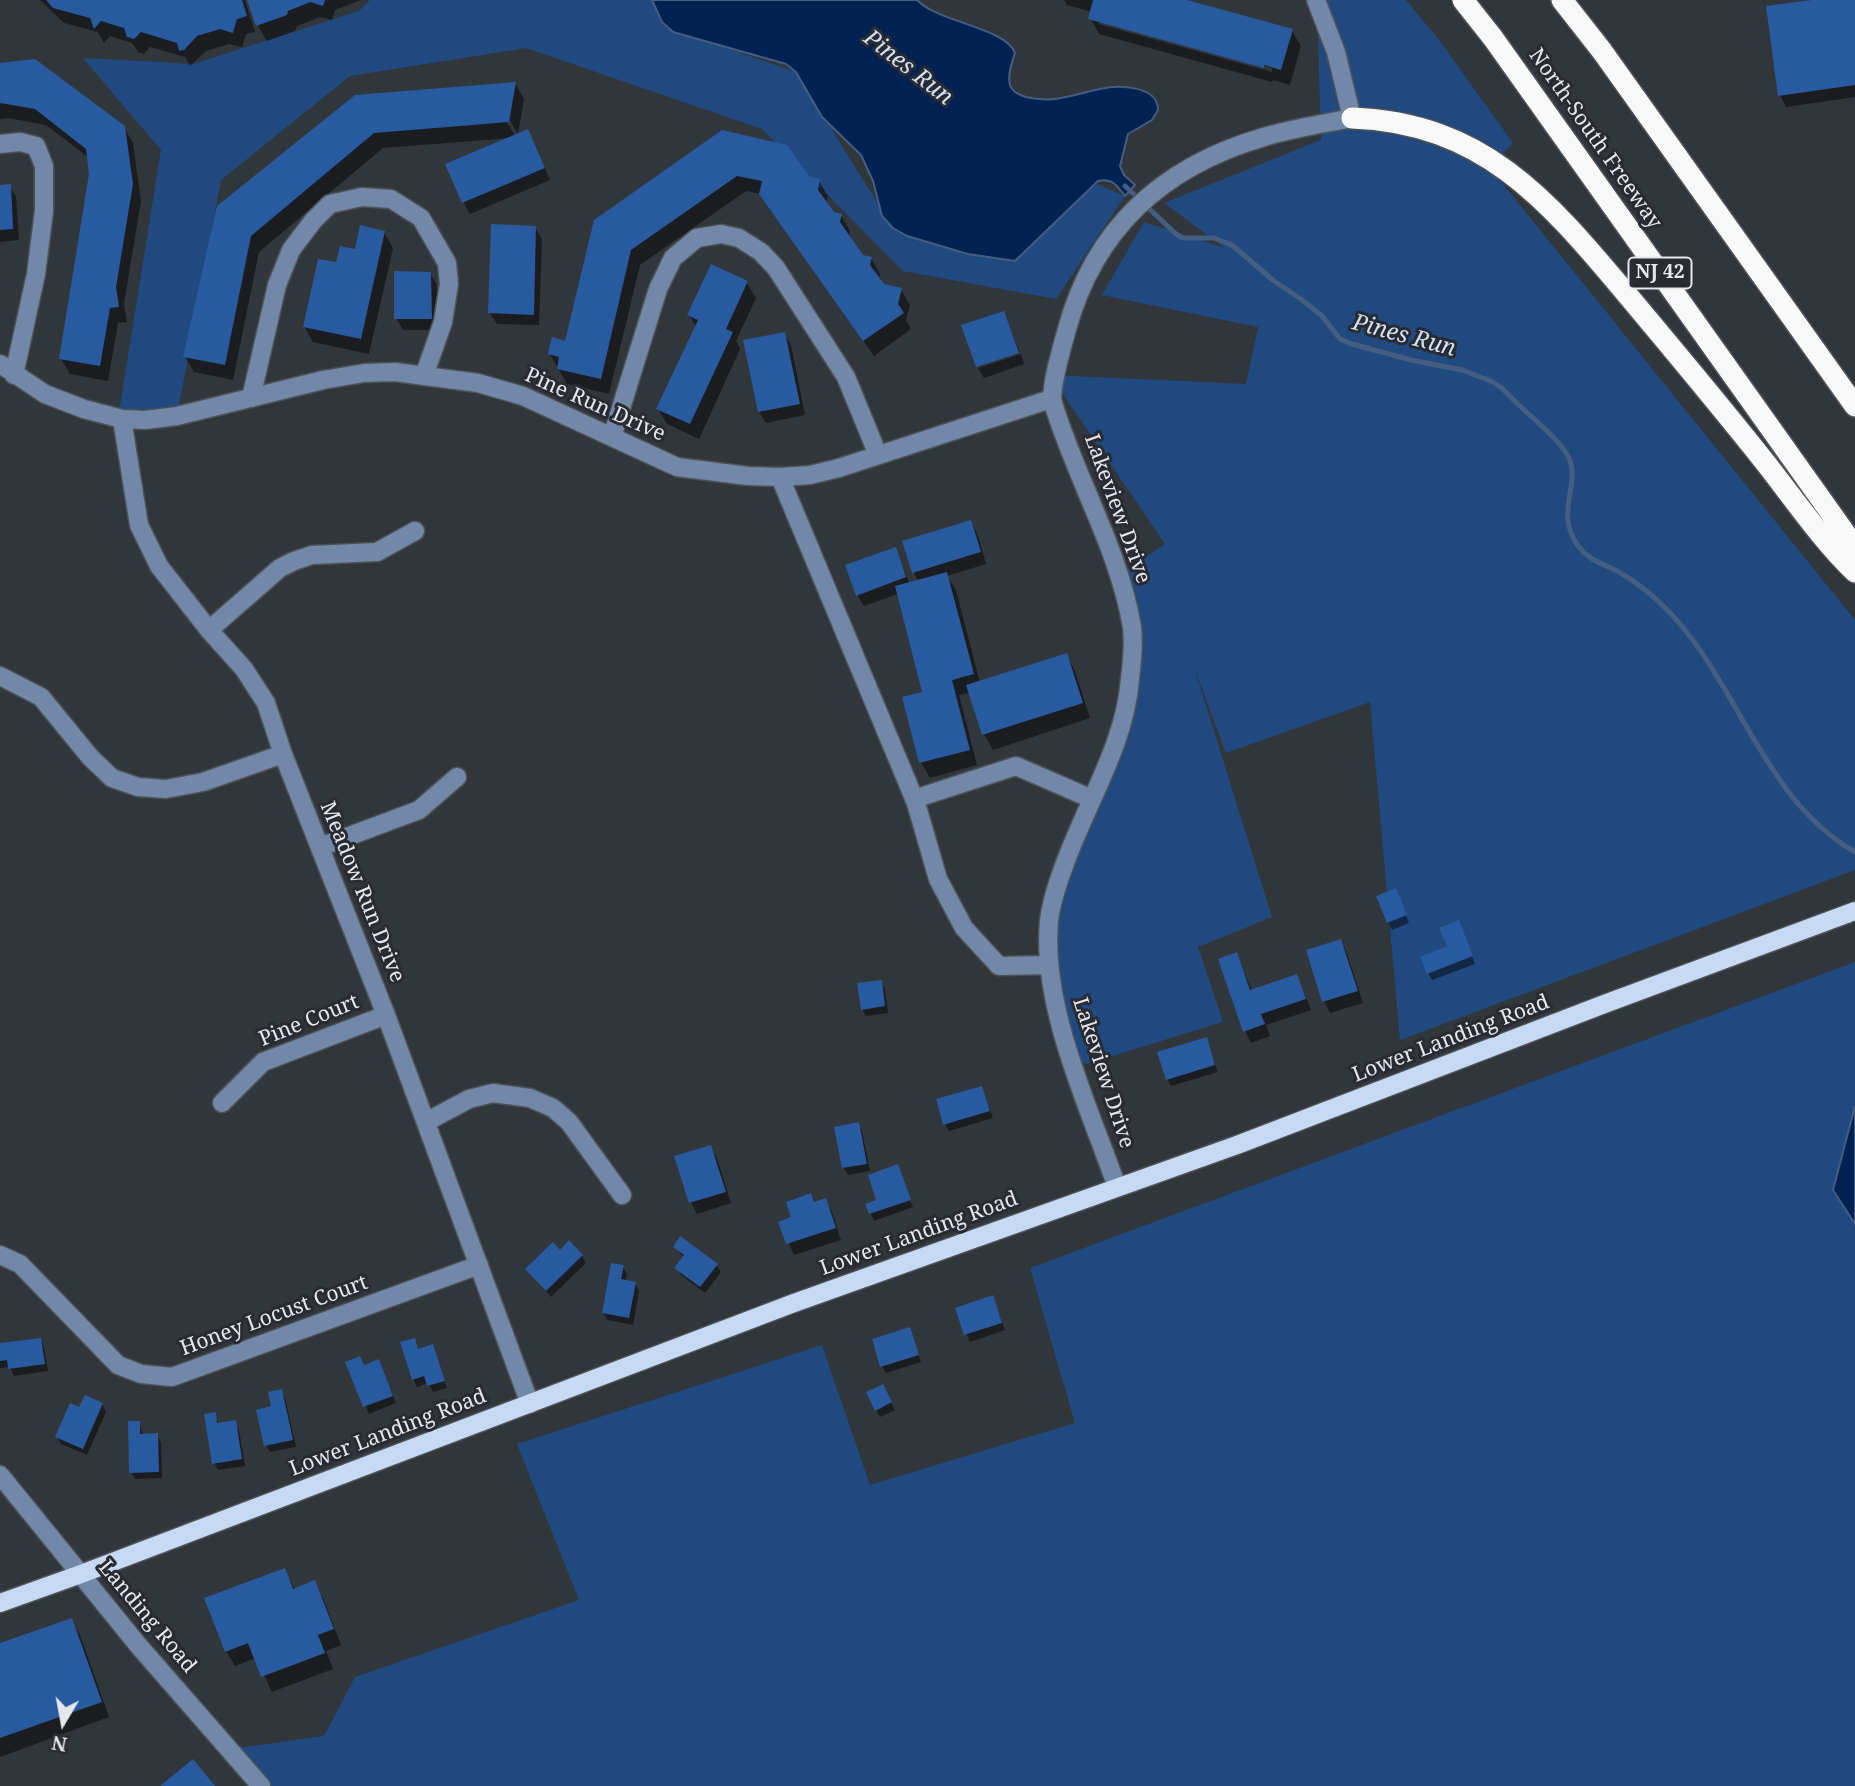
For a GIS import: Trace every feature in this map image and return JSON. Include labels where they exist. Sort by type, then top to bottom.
[{"type":"highway","name":"North-South Freeway","points":[[1463,0],[1501,49],[1855,547]]},
{"type":"highway","points":[[1562,0],[1602,51],[1855,406]]},
{"type":"highway","points":[[1352,118],[1411,124],[1450,138],[1504,169],[1542,198],[1684,363],[1855,572]]},
{"type":"main road","name":"Lower Landing Road","points":[[0,1603],[794,1304],[1249,1140],[1855,911]]},
{"type":"street","points":[[1051,399],[1077,295],[1111,234],[1152,191],[1206,160],[1263,137],[1352,118],[1336,52],[1317,0]]},
{"type":"street","points":[[0,144],[20,142],[36,146],[44,166],[44,211],[36,274],[7,369]]},
{"type":"street","points":[[251,398],[277,285],[291,250],[330,204],[362,197],[391,199],[421,218],[447,263],[449,284],[443,322],[424,376]]},
{"type":"street","points":[[612,437],[657,289],[673,258],[697,238],[721,234],[739,239],[761,252],[776,268],[846,377],[878,454]]},
{"type":"street","name":"Pine Run Drive","points":[[7,369],[45,394],[84,409],[122,419],[145,420],[177,416],[323,380],[364,373],[395,372],[478,383],[523,396],[677,467],[780,477],[810,475],[1051,399]]},
{"type":"street","name":"Lakeview Drive","points":[[1051,399],[1124,591],[1133,631],[1125,712],[1063,867],[1049,919],[1049,965],[1056,1007],[1117,1187]]},
{"type":"street","name":"Meadow Run Drive","points":[[122,419],[139,525],[159,566],[209,631],[244,669],[266,703],[283,754],[386,1015],[530,1404]]},
{"type":"street","points":[[780,477],[914,799],[938,880],[964,928],[999,965],[1049,965]]},
{"type":"street","points":[[209,631],[280,568],[294,561],[312,555],[377,552],[415,531]]},
{"type":"street","points":[[0,676],[41,697],[90,757],[112,778],[138,787],[166,789],[203,782],[283,754]]},
{"type":"street","points":[[914,799],[1016,766],[1092,799]]},
{"type":"street","points":[[320,847],[419,810],[457,777]]},
{"type":"street","name":"Pine Court","points":[[222,1103],[263,1062],[386,1015]]},
{"type":"street","points":[[426,1122],[469,1099],[493,1093],[530,1098],[554,1108],[569,1122],[622,1195]]},
{"type":"street","name":"Honey Locust Court","points":[[0,1255],[20,1264],[118,1365],[141,1374],[172,1377],[479,1265]]},
{"type":"street","name":"Landing Road","points":[[0,1475],[138,1645],[261,1786]]},
{"type":"shaded area","points":[[370,0],[654,0],[665,27],[796,72],[893,228],[1011,262],[1094,183],[1125,196],[1056,299],[903,271],[762,129],[526,48],[350,76],[221,180],[178,411],[119,412],[161,150],[83,58],[193,64],[359,11]]},
{"type":"shaded area","points":[[1317,0],[1406,0],[1440,41],[1513,143],[1490,168],[1855,620],[1855,870],[1400,1040],[1370,702],[1226,753],[1194,667],[1272,917],[1198,947],[1223,1022],[1086,1064],[1072,1059],[1049,919],[1108,762],[1131,664],[1122,573],[1165,544],[1050,375],[1246,384],[1258,327],[1102,295],[1144,222],[1225,248],[1164,203],[1321,140]]},
{"type":"shaded area","points":[[1855,962],[1855,1106],[1833,1190],[1855,1225],[1855,1786],[269,1786],[238,1748],[324,1736],[355,1677],[579,1600],[517,1444],[822,1345],[870,1485],[1075,1423],[1030,1268]]},
{"type":"water","points":[[652,0],[917,0],[927,8],[999,37],[1009,44],[1015,53],[1009,81],[1012,90],[1018,94],[1036,99],[1055,99],[1126,87],[1144,91],[1151,96],[1158,110],[1152,120],[1128,134],[1120,166],[1124,175],[1135,185],[1125,196],[1114,183],[1098,181],[1015,261],[968,254],[907,236],[893,228],[882,216],[873,181],[861,155],[822,117],[796,72],[786,64],[673,32],[662,22]]},
{"type":"water","points":[[1855,1106],[1855,1224],[1833,1190]]},
{"type":"building","points":[[46,0],[242,0],[247,16],[237,19],[233,33],[220,29],[197,36],[184,50],[179,51],[177,43],[141,32],[134,39],[127,37],[124,28],[101,21],[94,29],[90,18],[53,8]]},
{"type":"building","points":[[247,0],[325,0],[323,6],[310,2],[288,11],[287,15],[256,26]]},
{"type":"building","points":[[1093,0],[1187,0],[1293,29],[1281,70],[1264,65],[1264,68],[1088,19]]},
{"type":"building","points":[[1812,0],[1855,0],[1855,85],[1778,96],[1766,6]]},
{"type":"building","points":[[35,59],[125,126],[133,184],[116,287],[119,307],[110,308],[100,366],[59,359],[89,174],[86,149],[35,109],[0,103],[0,63]]},
{"type":"building","points":[[516,82],[509,122],[374,133],[251,236],[225,365],[183,357],[217,206],[355,95]]},
{"type":"building","points":[[528,129],[545,168],[462,203],[445,164]]},
{"type":"building","points":[[722,130],[787,145],[809,176],[820,179],[818,190],[834,212],[842,214],[840,222],[863,255],[872,257],[870,265],[884,284],[902,288],[898,304],[904,313],[863,341],[759,194],[762,181],[737,176],[631,250],[601,379],[557,369],[559,357],[548,354],[552,337],[565,341],[594,220]]},
{"type":"building","points":[[11,184],[13,229],[0,230],[0,185]]},
{"type":"building","points":[[491,224],[536,226],[534,315],[488,313]]},
{"type":"building","points":[[360,225],[385,231],[361,339],[303,327],[318,259],[336,262],[340,246],[355,249]]},
{"type":"building","points":[[711,264],[748,281],[726,329],[733,332],[690,424],[656,409],[698,320],[687,315]]},
{"type":"building","points":[[394,271],[431,272],[432,319],[394,319]]},
{"type":"building","points":[[1004,311],[1019,353],[976,367],[961,325]]},
{"type":"building","points":[[785,332],[800,404],[758,412],[743,340]]},
{"type":"building","points":[[971,520],[981,552],[912,573],[902,541]]},
{"type":"building","points":[[896,547],[906,577],[856,596],[845,565]]},
{"type":"building","points":[[947,572],[974,674],[952,680],[970,750],[919,763],[902,697],[922,692],[895,586]]},
{"type":"building","points":[[1067,653],[1083,703],[982,735],[966,685]]},
{"type":"building","points":[[1396,888],[1407,915],[1387,923],[1376,896]]},
{"type":"building","points":[[1459,920],[1473,956],[1427,974],[1420,957],[1447,946],[1439,928]]},
{"type":"building","points":[[1341,939],[1358,991],[1322,1002],[1306,950]]},
{"type":"building","points":[[1237,952],[1250,990],[1297,974],[1306,999],[1261,1014],[1265,1024],[1243,1032],[1218,959]]},
{"type":"building","points":[[882,980],[885,1006],[861,1010],[857,983]]},
{"type":"building","points":[[1207,1037],[1215,1065],[1166,1080],[1157,1052]]},
{"type":"building","points":[[982,1086],[990,1111],[943,1125],[936,1099]]},
{"type":"building","points":[[859,1122],[867,1164],[842,1168],[834,1127]]},
{"type":"building","points":[[711,1145],[726,1192],[689,1203],[674,1156]]},
{"type":"building","points":[[898,1164],[911,1200],[869,1214],[865,1204],[876,1200],[868,1175]]},
{"type":"building","points":[[811,1193],[814,1202],[826,1198],[836,1228],[786,1244],[778,1222],[791,1217],[786,1202]]},
{"type":"building","points":[[680,1236],[718,1264],[700,1287],[674,1268],[684,1255],[673,1247]]},
{"type":"building","points":[[569,1240],[583,1255],[546,1291],[525,1269],[553,1242],[560,1250]]},
{"type":"building","points":[[611,1263],[624,1265],[621,1279],[636,1282],[629,1318],[602,1313]]},
{"type":"building","points":[[993,1295],[1002,1323],[964,1335],[955,1308]]},
{"type":"building","points":[[910,1327],[919,1355],[880,1367],[872,1339]]},
{"type":"building","points":[[41,1338],[45,1364],[8,1369],[7,1360],[0,1361],[0,1343]]},
{"type":"building","points":[[415,1338],[418,1349],[433,1344],[445,1381],[427,1386],[424,1376],[412,1380],[400,1342]]},
{"type":"building","points":[[360,1356],[364,1365],[379,1359],[393,1396],[363,1407],[345,1362]]},
{"type":"building","points":[[883,1384],[892,1402],[875,1411],[866,1392]]},
{"type":"building","points":[[282,1389],[293,1440],[264,1446],[256,1410],[271,1406],[268,1392]]},
{"type":"building","points":[[85,1395],[103,1403],[83,1449],[55,1437],[70,1403],[79,1407]]},
{"type":"building","points":[[216,1412],[217,1423],[236,1420],[242,1459],[212,1464],[204,1414]]},
{"type":"building","points":[[128,1421],[140,1421],[140,1434],[158,1433],[159,1472],[129,1473]]},
{"type":"building","points":[[285,1568],[293,1589],[315,1580],[334,1629],[318,1635],[325,1653],[261,1677],[248,1643],[225,1652],[204,1598]]},
{"type":"building","points":[[72,1618],[102,1702],[0,1738],[0,1643]]},
{"type":"building","points":[[193,1759],[215,1786],[160,1786]]},
{"type":"waterway","name":"Pines Run","points":[[1125,186],[1183,238],[1214,238],[1232,245],[1274,281],[1322,316],[1340,339],[1411,360],[1462,370],[1491,381],[1503,389],[1558,442],[1569,458],[1572,478],[1568,522],[1578,546],[1593,559],[1640,586],[1671,614],[1706,658],[1780,780],[1801,807],[1826,832],[1855,852]]}]
